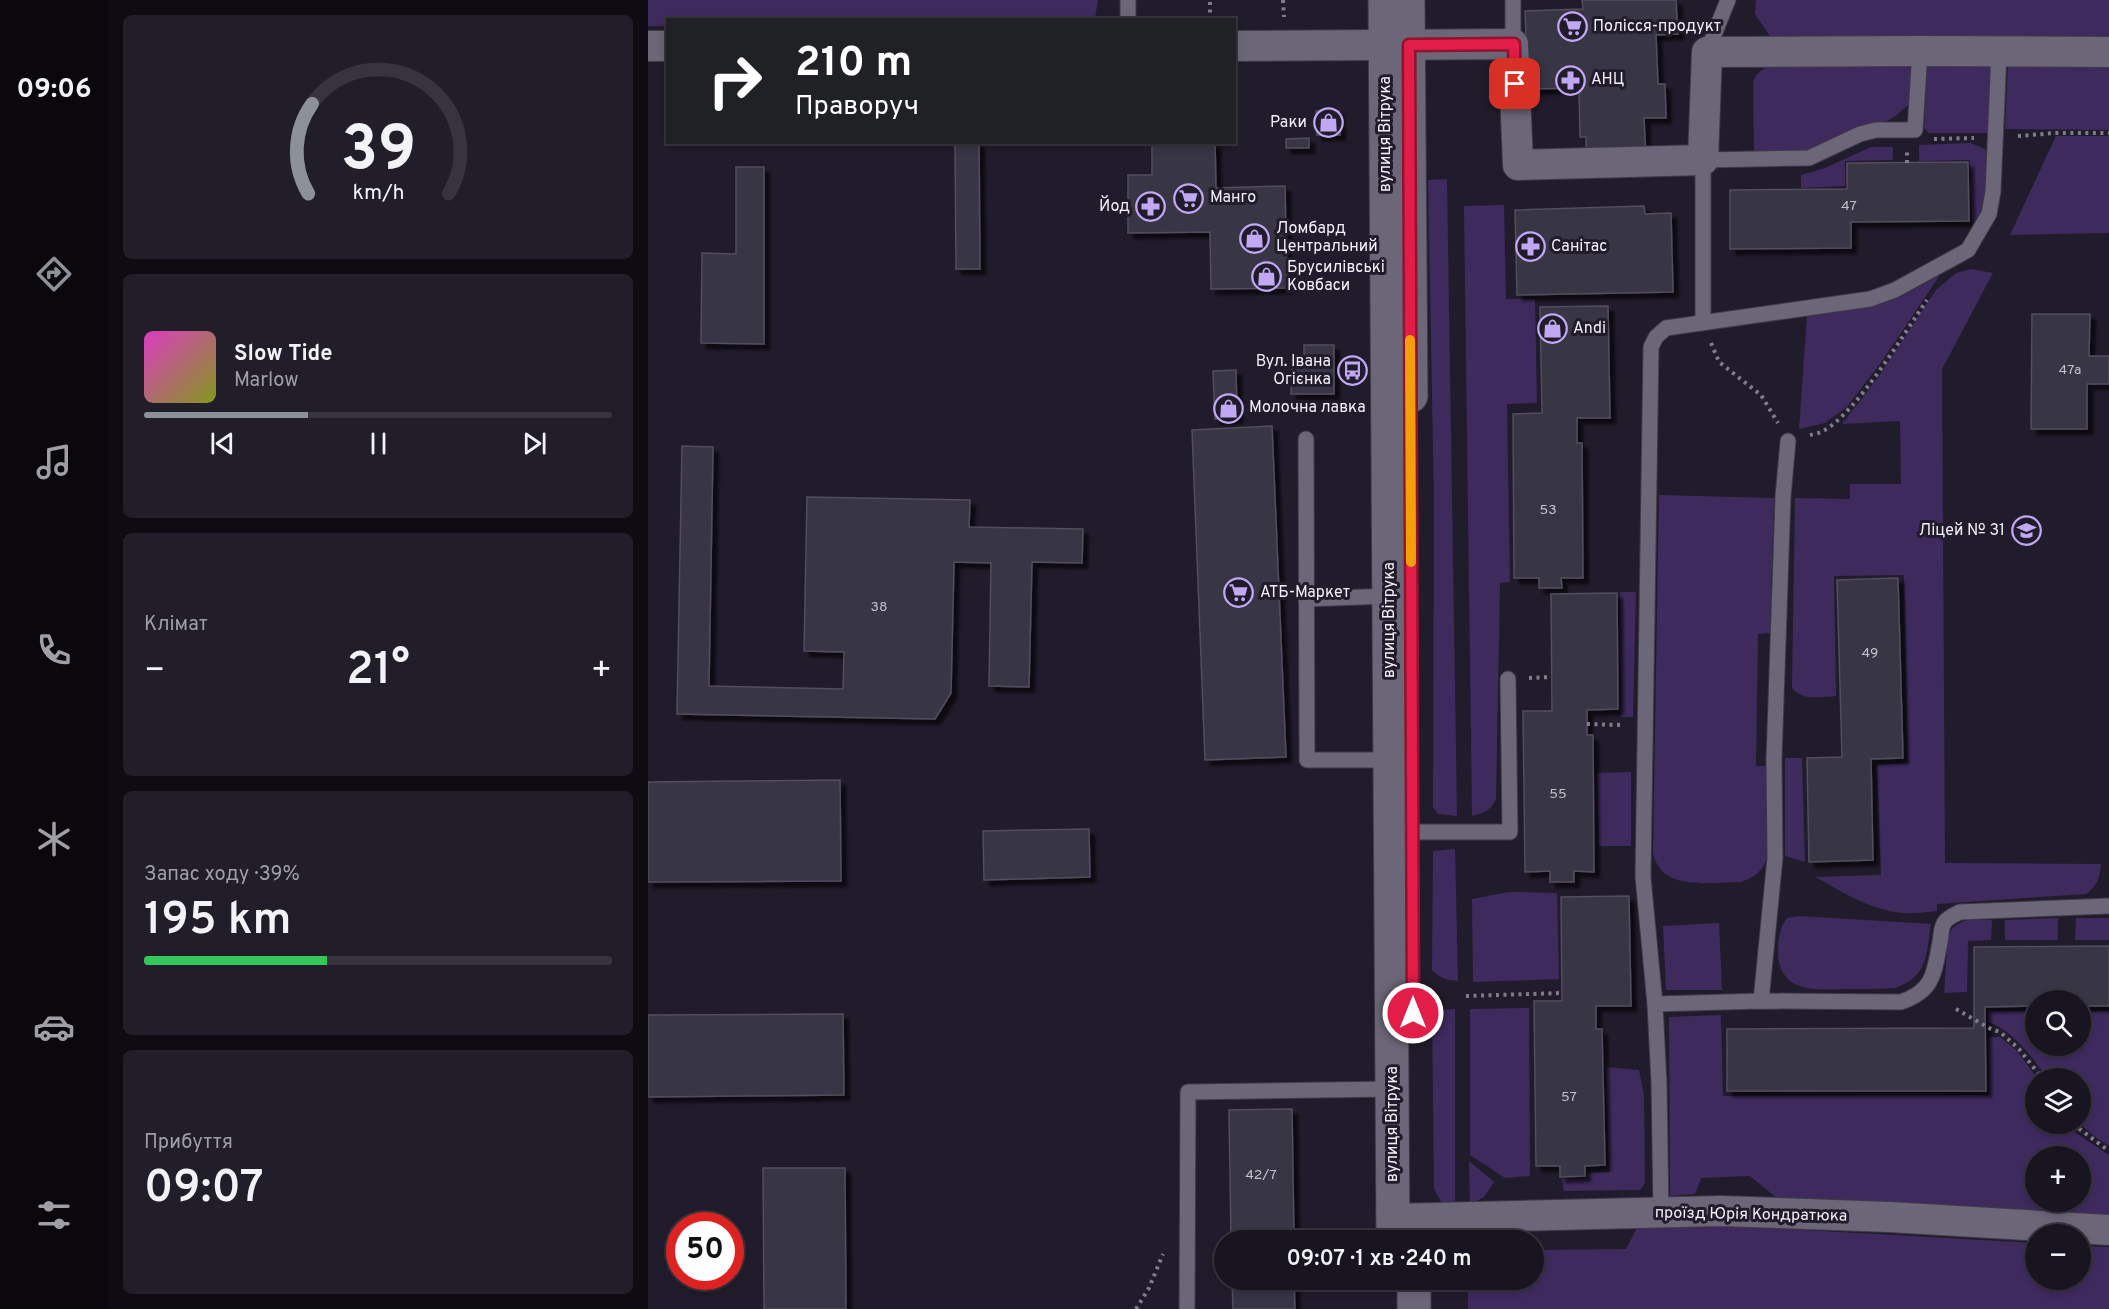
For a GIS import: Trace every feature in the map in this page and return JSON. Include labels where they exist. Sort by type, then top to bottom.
[{"type":"main road","name":"вулиця Вітрука","points":[[1385,0],[1397,45],[1413,832],[1404,1229]]},
{"type":"main road","name":"вулиця Вітрука","points":[[1404,1229],[1393,1089],[1390,596],[1397,45],[1408,0]]},
{"type":"main road","points":[[1393,1290],[1393,1309]]},
{"type":"main road","points":[[1414,1290],[1414,1309]]},
{"type":"street","points":[[1236,46],[1514,44],[1518,165],[1703,160],[1707,52],[2109,52]]},
{"type":"street","points":[[648,46],[666,46]]},
{"type":"street","name":"проїзд Юрія Кондратюка","points":[[1404,1229],[1721,1211],[1890,1217],[2109,1230]]},
{"type":"lane","points":[[1128,0],[1128,18]]},
{"type":"lane","points":[[1513,0],[1514,44]]},
{"type":"lane","points":[[1707,52],[1728,0]]},
{"type":"lane","points":[[1703,322],[1703,160],[1809,158],[1860,134],[1876,130],[1915,130],[1920,51]]},
{"type":"lane","points":[[1661,1213],[1655,1004],[1643,878],[1652,347],[1656,337],[1666,328],[1870,299],[1895,290],[1968,250],[1989,214],[1993,192],[1999,52]]},
{"type":"lane","points":[[1306,439],[1307,760],[1391,760]]},
{"type":"lane","points":[[1761,1001],[1775,858],[1774,759],[1783,497],[1788,441]]},
{"type":"lane","points":[[1306,599],[1390,596]]},
{"type":"lane","points":[[1413,832],[1510,832],[1508,679]]},
{"type":"lane","points":[[1655,1004],[1761,1001],[1901,1002],[1916,997],[1928,987],[1934,972],[1944,923],[1960,912],[2109,906]]},
{"type":"lane","points":[[1187,1309],[1188,1092],[1393,1089]]},
{"type":"path","points":[[1210,0],[1210,18]]},
{"type":"path","points":[[1703,322],[1719,362],[1761,395],[1788,441],[1823,431],[1849,409],[1873,379],[1932,292]]},
{"type":"path","points":[[1587,724],[1644,725]]},
{"type":"path","points":[[1466,996],[1562,993]]},
{"type":"path","points":[[1956,1009],[2000,1032],[2033,1068]]},
{"type":"path","points":[[2086,1134],[2109,1151]]},
{"type":"shaded area","points":[[648,0],[1098,0],[1095,18],[666,18],[666,26],[648,26]]},
{"type":"shaded area","points":[[1756,0],[2109,0],[2109,42],[1774,42],[1755,14]]},
{"type":"shaded area","points":[[1913,60],[1909,104],[1894,117],[1887,121],[1854,128],[1812,151],[1754,153],[1753,82],[1757,74],[1774,61]]},
{"type":"shaded area","points":[[1927,61],[1991,62],[1989,133],[1929,133],[1924,128]]},
{"type":"shaded area","points":[[2008,62],[2109,63],[2109,130],[2005,129]]},
{"type":"shaded area","points":[[2056,136],[2109,136],[2109,233],[2010,235]]},
{"type":"shaded area","points":[[1971,143],[1985,149],[1989,171],[1985,203],[1972,232],[1970,160],[1919,161],[1919,145]]},
{"type":"shaded area","points":[[1871,147],[1893,147],[1893,160],[1845,161],[1845,186],[1801,188],[1801,175],[1825,168]]},
{"type":"shaded area","points":[[1447,179],[1457,816],[1438,814],[1433,807],[1434,501],[1428,180]]},
{"type":"shaded area","points":[[1504,205],[1506,299],[1535,299],[1537,403],[1507,404],[1510,582],[1500,583],[1496,799],[1487,810],[1472,816],[1464,206]]},
{"type":"shaded area","points":[[1971,269],[1993,273],[1942,369],[1945,863],[2101,864],[2101,869],[2095,885],[2086,894],[1937,904],[1937,911],[1903,913],[1868,904],[1815,877],[1881,875],[1877,765],[1908,763],[1904,575],[1834,576],[1836,696],[1807,697],[1796,692],[1792,688],[1795,498],[1850,499],[1850,484],[1901,484],[1900,421],[1842,424],[1877,379],[1936,290],[1956,273]]},
{"type":"shaded area","points":[[1940,275],[1882,361],[1847,407],[1825,423],[1799,429],[1807,316],[1876,305],[1900,297]]},
{"type":"shaded area","points":[[1659,495],[1774,498],[1770,633],[1758,634],[1756,766],[1766,766],[1767,857],[1758,873],[1741,882],[1702,883],[1676,879],[1666,874],[1658,865],[1653,853]]},
{"type":"shaded area","points":[[1620,592],[1636,592],[1633,717],[1621,717]]},
{"type":"shaded area","points":[[1785,758],[1802,758],[1805,862],[1785,856]]},
{"type":"shaded area","points":[[1631,772],[1631,846],[1599,846],[1597,773]]},
{"type":"shaded area","points":[[1455,849],[1458,981],[1444,978],[1432,970],[1433,851]]},
{"type":"shaded area","points":[[1509,892],[1557,893],[1559,979],[1473,982],[1472,899]]},
{"type":"shaded area","points":[[1799,916],[1931,924],[1924,964],[1914,978],[1895,988],[1824,990],[1802,987],[1793,983],[1786,976],[1780,967],[1778,954],[1778,944],[1784,922],[1787,918]]},
{"type":"shaded area","points":[[2058,918],[2058,940],[2005,940],[2005,920]]},
{"type":"shaded area","points":[[2076,918],[2109,918],[2109,940],[2075,940]]},
{"type":"shaded area","points":[[1992,920],[1991,940],[1968,941],[1967,992],[1944,993],[1948,937],[1951,930],[1960,922]]},
{"type":"shaded area","points":[[1719,923],[1722,990],[1666,990],[1663,926]]},
{"type":"shaded area","points":[[1529,1008],[1530,1176],[1505,1178],[1470,1155],[1470,1009]]},
{"type":"shaded area","points":[[1455,1009],[1455,1210],[1443,1205],[1434,1189],[1432,1010]]},
{"type":"shaded area","points":[[1988,1011],[2025,1011],[2025,1050],[2006,1031],[1988,1022]]},
{"type":"shaded area","points":[[2091,1011],[2109,1011],[2109,1146],[2091,1133],[2091,1068],[2040,1068],[2030,1056],[2091,1056]]},
{"type":"shaded area","points":[[1721,1015],[1723,1096],[1989,1095],[1989,1037],[2000,1037],[2016,1050],[2030,1068],[2025,1068],[2025,1134],[2078,1134],[2109,1155],[2109,1217],[1778,1199],[1750,1176],[1701,1178],[1695,1194],[1670,1196],[1669,1017]]},
{"type":"shaded area","points":[[1606,1067],[1639,1070],[1644,1095],[1645,1183],[1640,1190],[1564,1191],[1562,1179],[1586,1178],[1587,1173],[1609,1172]]},
{"type":"shaded area","points":[[1469,1161],[1494,1182],[1484,1197],[1470,1205]]},
{"type":"shaded area","points":[[1707,1220],[1750,1227],[2025,1242],[2025,1290],[2091,1290],[2091,1246],[2109,1247],[2109,1309],[1468,1309],[1468,1290],[1544,1290],[1544,1250],[1626,1249],[1640,1222]]},
{"type":"shaded area","points":[[1468,1224],[1513,1225],[1517,1230],[1468,1230]]},
{"type":"building","points":[[1582,0],[1676,0],[1678,34],[1656,35],[1658,84],[1665,84],[1666,118],[1644,118],[1646,157],[1586,158],[1586,137],[1580,137],[1579,88],[1528,89],[1525,11],[1583,9]]},
{"type":"building","name":"Раки","points":[[1316,111],[1339,111],[1340,135],[1317,135]]},
{"type":"building","points":[[1309,138],[1309,148],[1286,148],[1286,139]]},
{"type":"building","points":[[955,144],[979,144],[980,269],[956,269]]},
{"type":"building","points":[[1152,144],[1215,144],[1216,188],[1285,186],[1287,288],[1211,289],[1210,232],[1128,233],[1128,175],[1152,175]]},
{"type":"building","points":[[1968,162],[1969,221],[1851,222],[1851,248],[1730,249],[1730,190],[1847,189],[1847,163]]},
{"type":"building","points":[[736,167],[764,167],[764,344],[701,343],[702,253],[736,254]]},
{"type":"building","points":[[1644,206],[1645,214],[1671,213],[1673,292],[1517,295],[1515,210]]},
{"type":"building","points":[[1608,306],[1610,418],[1577,418],[1577,443],[1582,443],[1583,578],[1561,578],[1562,588],[1539,588],[1539,578],[1514,578],[1513,414],[1542,413],[1540,307]]},
{"type":"building","points":[[2032,314],[2090,314],[2089,356],[2109,356],[2109,384],[2087,384],[2087,429],[2031,429]]},
{"type":"building","points":[[1304,345],[1334,345],[1334,394],[1291,394],[1292,361],[1304,361]]},
{"type":"building","points":[[1236,370],[1237,418],[1215,419],[1213,371]]},
{"type":"building","name":"АТБ-Маркет","points":[[1272,426],[1286,757],[1205,760],[1192,430]]},
{"type":"building","points":[[682,446],[713,447],[709,686],[843,689],[844,652],[804,651],[807,497],[970,500],[969,527],[1083,529],[1082,563],[1032,562],[1029,687],[989,686],[991,563],[954,562],[951,693],[935,719],[677,714]]},
{"type":"building","points":[[1898,578],[1903,758],[1871,759],[1873,860],[1809,862],[1807,758],[1842,757],[1837,580]]},
{"type":"building","points":[[1617,593],[1618,709],[1587,710],[1587,735],[1593,735],[1594,872],[1574,871],[1574,882],[1550,882],[1550,871],[1525,872],[1523,711],[1552,711],[1551,594]]},
{"type":"building","points":[[840,780],[841,881],[648,882],[648,782]]},
{"type":"building","points":[[1089,829],[1090,877],[984,880],[983,831]]},
{"type":"building","points":[[1629,896],[1631,1006],[1596,1006],[1596,1029],[1602,1029],[1605,1165],[1585,1166],[1585,1176],[1560,1177],[1560,1166],[1536,1166],[1534,1001],[1562,1001],[1561,897]]},
{"type":"building","points":[[2109,946],[2109,1006],[2091,1006],[2091,990],[2025,990],[2025,1006],[1985,1007],[1986,1091],[1727,1091],[1727,1029],[1974,1028],[1974,947]]},
{"type":"building","points":[[843,1014],[844,1095],[648,1097],[648,1015]]},
{"type":"building","points":[[1292,1109],[1294,1230],[1231,1230],[1229,1110]]},
{"type":"building","points":[[763,1168],[845,1168],[846,1309],[764,1309]]},
{"type":"building","points":[[1232,1290],[1294,1290],[1295,1309],[1233,1309]]},
{"type":"slow traffic","points":[[1410,340],[1411,562]]},
{"type":"place","name":"Полісся-продукт","points":[[1572,27]]},
{"type":"place","name":"АНЦ","points":[[1570,80]]},
{"type":"place","name":"Раки","points":[[1328,123]]},
{"type":"place","name":"Манго","points":[[1189,198]]},
{"type":"place","name":"Йод","points":[[1151,207]]},
{"type":"place","name":"Ломбард Центральний","points":[[1255,238]]},
{"type":"place","name":"Санітас","points":[[1530,247]]},
{"type":"place","name":"Брусилівські Ковбаси","points":[[1266,277]]},
{"type":"place","name":"Andi","points":[[1552,329]]},
{"type":"place","name":"Вул. Івана Огієнка","points":[[1352,371]]},
{"type":"place","name":"Молочна лавка","points":[[1228,408]]},
{"type":"place","name":"Ліцей № 31","points":[[2026,531]]},
{"type":"place","name":"АТБ-Маркет","points":[[1239,593]]},
{"type":"route","points":[[1413,1013],[1409,45],[1514,44],[1515,84]]}]
